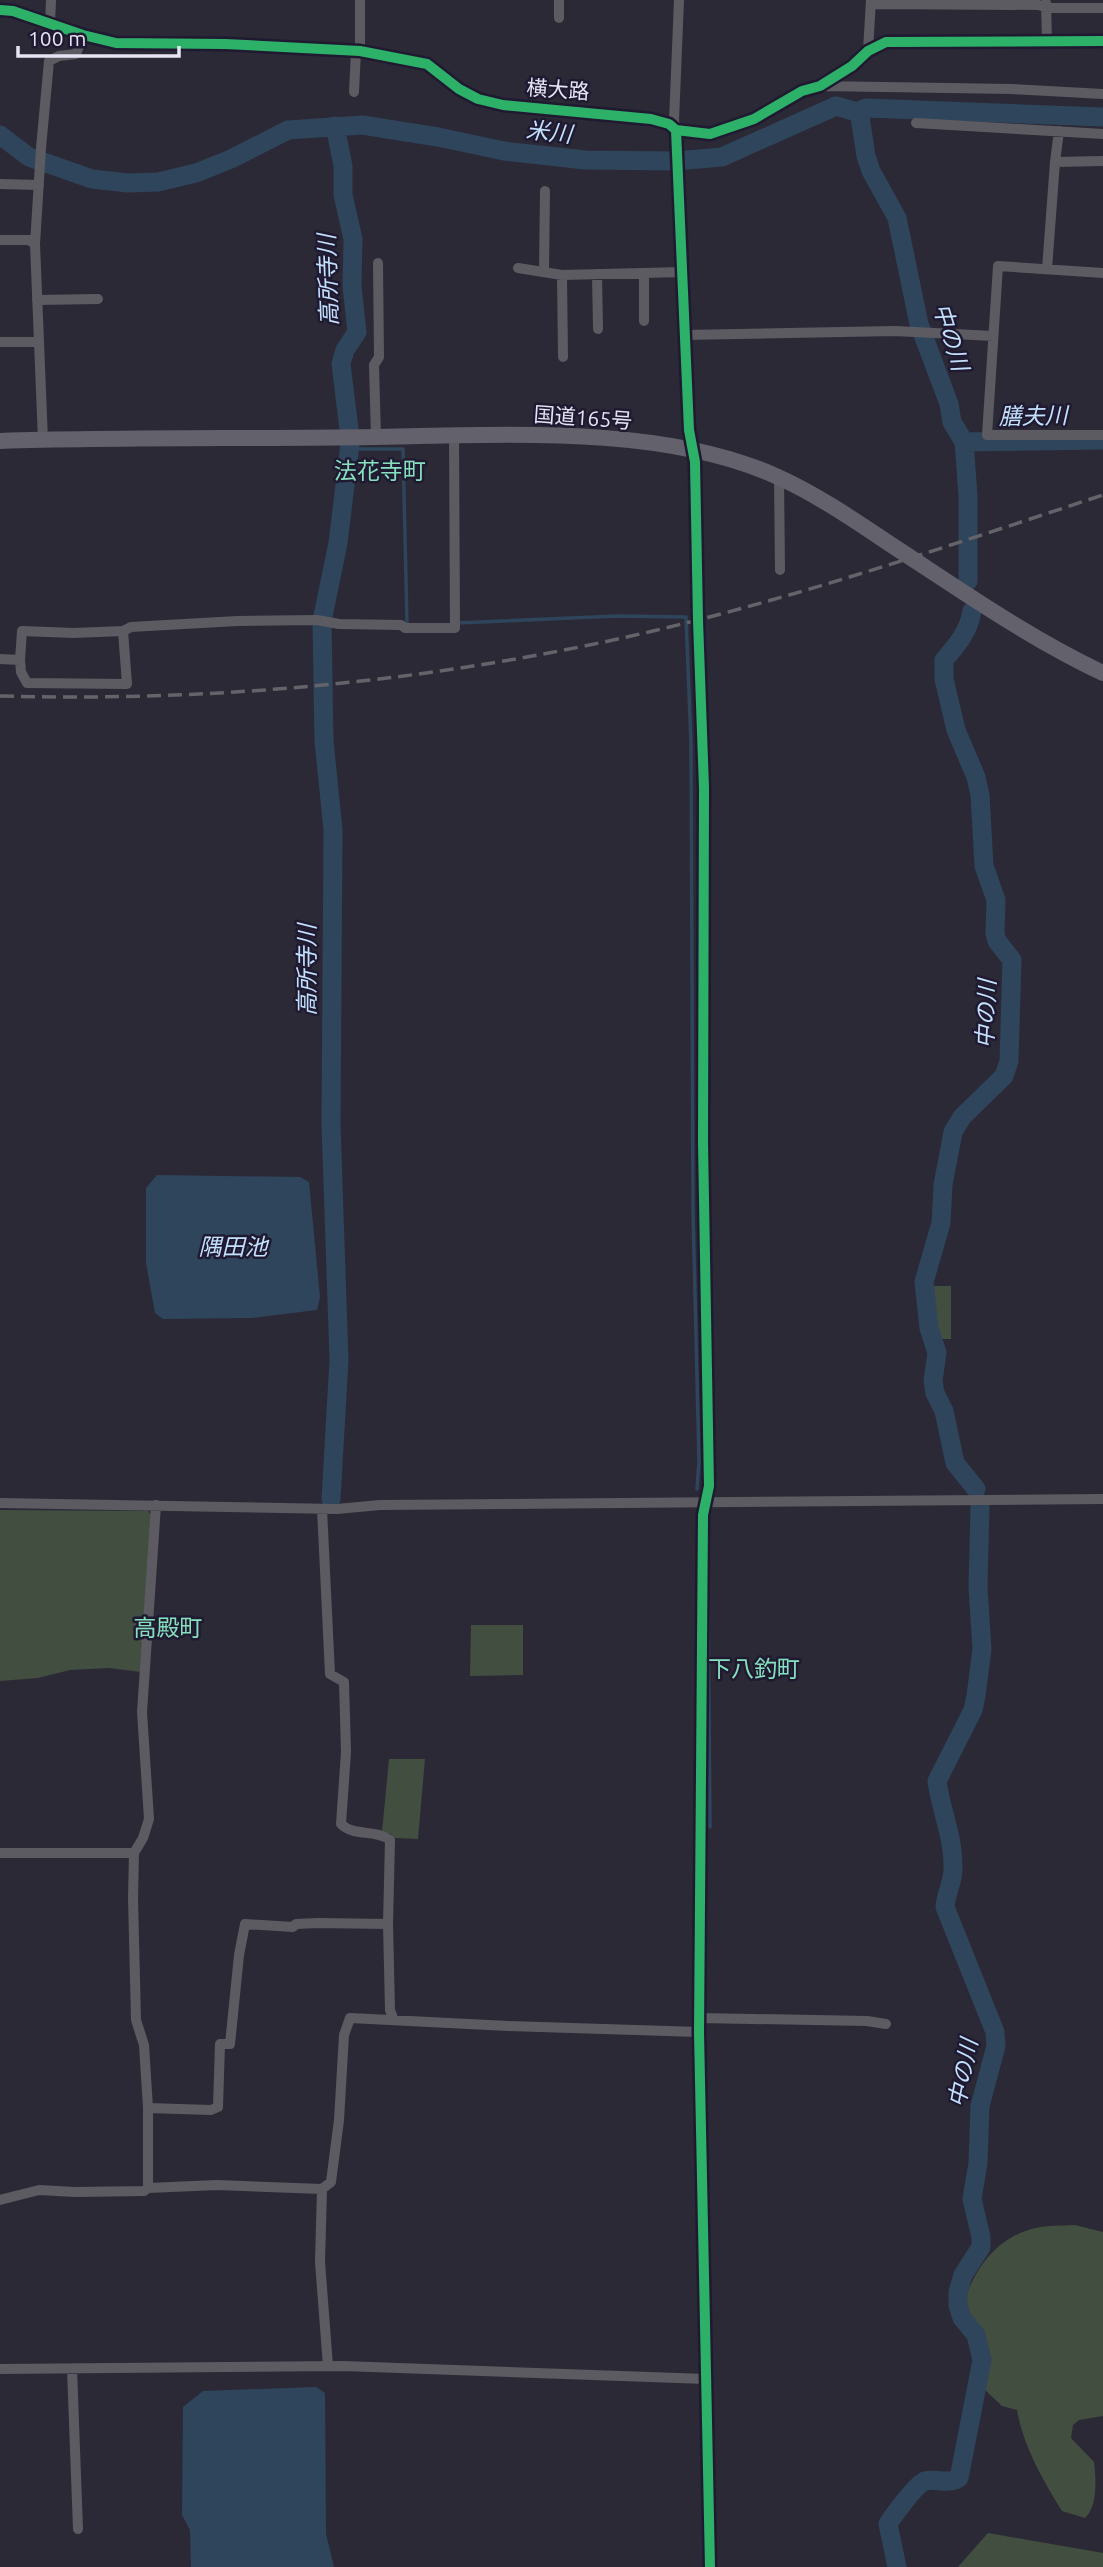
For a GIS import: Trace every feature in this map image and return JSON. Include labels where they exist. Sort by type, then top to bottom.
[{"type":"highway","name":"国道165号","points":[[0,441],[454,434],[607,440],[692,449],[734,460],[779,477],[856,522],[986,609],[1072,659],[1103,673]]},
{"type":"street","points":[[50,24],[51,0]]},
{"type":"street","points":[[354,92],[360,0]]},
{"type":"street","points":[[559,0],[559,18]]},
{"type":"street","points":[[679,0],[674,99],[684,335],[695,462],[704,788],[703,1142],[709,1486],[703,1529],[699,2032],[710,2567]]},
{"type":"street","points":[[868,51],[871,2],[1046,4],[1103,8]]},
{"type":"street","points":[[1046,4],[1047,42]]},
{"type":"street","name":"横大路","points":[[0,10],[116,43],[225,44],[358,51],[427,64],[459,89],[478,99],[503,105],[651,119],[669,124],[676,130],[710,134],[754,119],[802,91],[820,86],[852,66],[868,51],[886,42],[1103,41]]},
{"type":"street","points":[[43,440],[35,244],[49,61],[76,54],[83,35]]},
{"type":"street","points":[[820,86],[1011,89],[1103,94]]},
{"type":"street","points":[[916,123],[1103,134]]},
{"type":"street","points":[[1047,269],[1059,131]]},
{"type":"street","points":[[1055,162],[1103,161]]},
{"type":"street","points":[[0,184],[39,185]]},
{"type":"street","points":[[544,272],[545,191]]},
{"type":"street","points":[[0,240],[29,240],[35,244]]},
{"type":"street","points":[[376,437],[374,365],[379,357],[378,263]]},
{"type":"street","points":[[1103,272],[998,266],[987,435],[1103,435]]},
{"type":"street","points":[[518,268],[562,275],[683,272]]},
{"type":"street","points":[[644,273],[644,321]]},
{"type":"street","points":[[597,274],[598,329]]},
{"type":"street","points":[[562,275],[563,357]]},
{"type":"street","points":[[37,300],[98,299]]},
{"type":"street","points":[[684,335],[895,331],[993,336]]},
{"type":"street","points":[[0,342],[38,342]]},
{"type":"street","points":[[123,631],[127,684],[27,683],[20,672],[22,631],[74,634],[123,631],[131,627],[224,622],[323,621],[401,625],[405,628],[455,628],[454,434]]},
{"type":"street","points":[[779,477],[780,570]]},
{"type":"street","points":[[0,659],[20,660]]},
{"type":"street","points":[[0,1503],[322,1509],[380,1505],[1103,1499]]},
{"type":"street","points":[[148,2188],[148,2108],[144,2045],[136,2020],[133,1938],[134,1853],[143,1838],[149,1819],[142,1712],[156,1505]]},
{"type":"street","points":[[322,1509],[330,1674],[344,1682],[346,1752],[341,1824],[347,1830],[384,1835],[390,1840],[388,1924],[390,2010],[393,2018]]},
{"type":"street","points":[[0,1853],[134,1853]]},
{"type":"street","points":[[148,2108],[211,2110],[218,2107],[220,2044],[230,2044],[239,1955],[245,1924],[293,1927],[296,1924],[318,1923],[388,1924]]},
{"type":"street","points":[[0,2200],[39,2190],[114,2192],[217,2185],[322,2189],[331,2182],[339,2120],[344,2035],[350,2018],[699,2032]]},
{"type":"street","points":[[700,2018],[867,2021],[886,2024]]},
{"type":"street","points":[[322,2189],[320,2262],[328,2366]]},
{"type":"street","points":[[0,2370],[328,2366],[706,2379]]},
{"type":"street","points":[[72,2369],[78,2529]]},
{"type":"green space","points":[[929,1286],[951,1286],[951,1339],[937,1339],[933,1327]]},
{"type":"green space","points":[[0,1510],[148,1511],[152,1516],[141,1672],[109,1668],[70,1670],[38,1678],[0,1681]]},
{"type":"green space","points":[[471,1625],[523,1625],[523,1675],[470,1676]]},
{"type":"green space","points":[[389,1759],[425,1759],[418,1839],[395,1838],[382,1832]]},
{"type":"green space","points":[[1075,2225],[1103,2232],[1103,2416],[1079,2420],[1073,2425],[1071,2438],[1094,2462],[1094,2499],[1085,2518],[1062,2511],[1029,2450],[1017,2410],[1002,2406],[983,2388],[982,2372],[986,2358],[979,2331],[962,2308],[979,2269],[997,2248],[1009,2239],[1036,2228]]},
{"type":"green space","points":[[988,2533],[1103,2553],[1103,2567],[958,2567]]},
{"type":"water","name":"隅田池","points":[[157,1175],[300,1177],[309,1182],[320,1297],[317,1310],[252,1318],[163,1319],[155,1313],[146,1263],[146,1188]]},
{"type":"water","points":[[316,2387],[325,2393],[326,2534],[334,2567],[191,2567],[190,2530],[182,2515],[183,2407],[203,2391]]},
{"type":"waterway","name":"米川","points":[[0,135],[29,157],[92,179],[128,183],[158,182],[196,173],[231,159],[288,130],[362,125],[504,151],[585,160],[675,161],[722,157],[836,106],[857,112],[866,108],[1103,117]]},
{"type":"waterway","name":"中の川","points":[[857,112],[871,171],[897,218],[919,324],[949,404],[952,422],[964,442],[968,496],[968,581]]},
{"type":"waterway","name":"高所寺川","points":[[335,126],[343,166],[343,195],[353,239],[352,286],[357,332],[345,350],[341,364],[349,429]]},
{"type":"waterway","name":"膳夫川","points":[[964,442],[1103,440]]},
{"type":"waterway","name":"高所寺川","points":[[331,1499],[339,1360],[331,1125],[333,830],[324,741],[322,621],[338,543],[350,444]]},
{"type":"waterway","points":[[350,449],[403,449],[407,624]]},
{"type":"waterway","name":"中の川","points":[[972,611],[965,631],[944,660],[944,679],[956,730],[976,777],[980,795],[984,866],[996,900],[995,934],[997,941],[1012,960],[1009,1061],[1004,1076],[962,1117],[953,1132],[943,1185],[941,1223],[924,1282],[929,1328],[937,1353],[933,1381],[935,1393],[944,1411],[955,1463],[976,1489]]},
{"type":"waterway","points":[[456,623],[617,616],[686,617],[691,744],[693,1212],[699,1461],[697,1489]]},
{"type":"waterway","name":"中の川","points":[[897,2567],[888,2524],[921,2483],[959,2478],[982,2360],[976,2335],[962,2318],[958,2292],[963,2275],[981,2247],[972,2199],[978,2163],[980,2106],[996,2046],[995,2032],[945,1907],[953,1874],[953,1858],[937,1781],[973,1710],[976,1696],[982,1649],[978,1587],[980,1506]]},
{"type":"waterway","points":[[708,1598],[710,1827]]},
{"type":"railway","points":[[0,696],[82,697],[246,691],[410,675],[491,663],[710,617],[879,568],[1103,495]]},
{"type":"cycle path","points":[[0,10],[13,11],[83,35],[116,43],[225,44],[360,51],[427,64],[459,89],[478,99],[503,105],[651,119],[669,124],[676,130],[710,134],[754,119],[802,91],[820,86],[852,66],[868,51],[886,42],[1103,41]]},
{"type":"cycle path","points":[[676,130],[689,430],[695,462],[704,788],[703,1142],[709,1486],[703,1515],[699,2032],[710,2567]]},
{"type":"district","name":"法花寺町","points":[[380,471]]},
{"type":"district","name":"高殿町","points":[[168,1628]]},
{"type":"district","name":"下八釣町","points":[[754,1669]]}]
